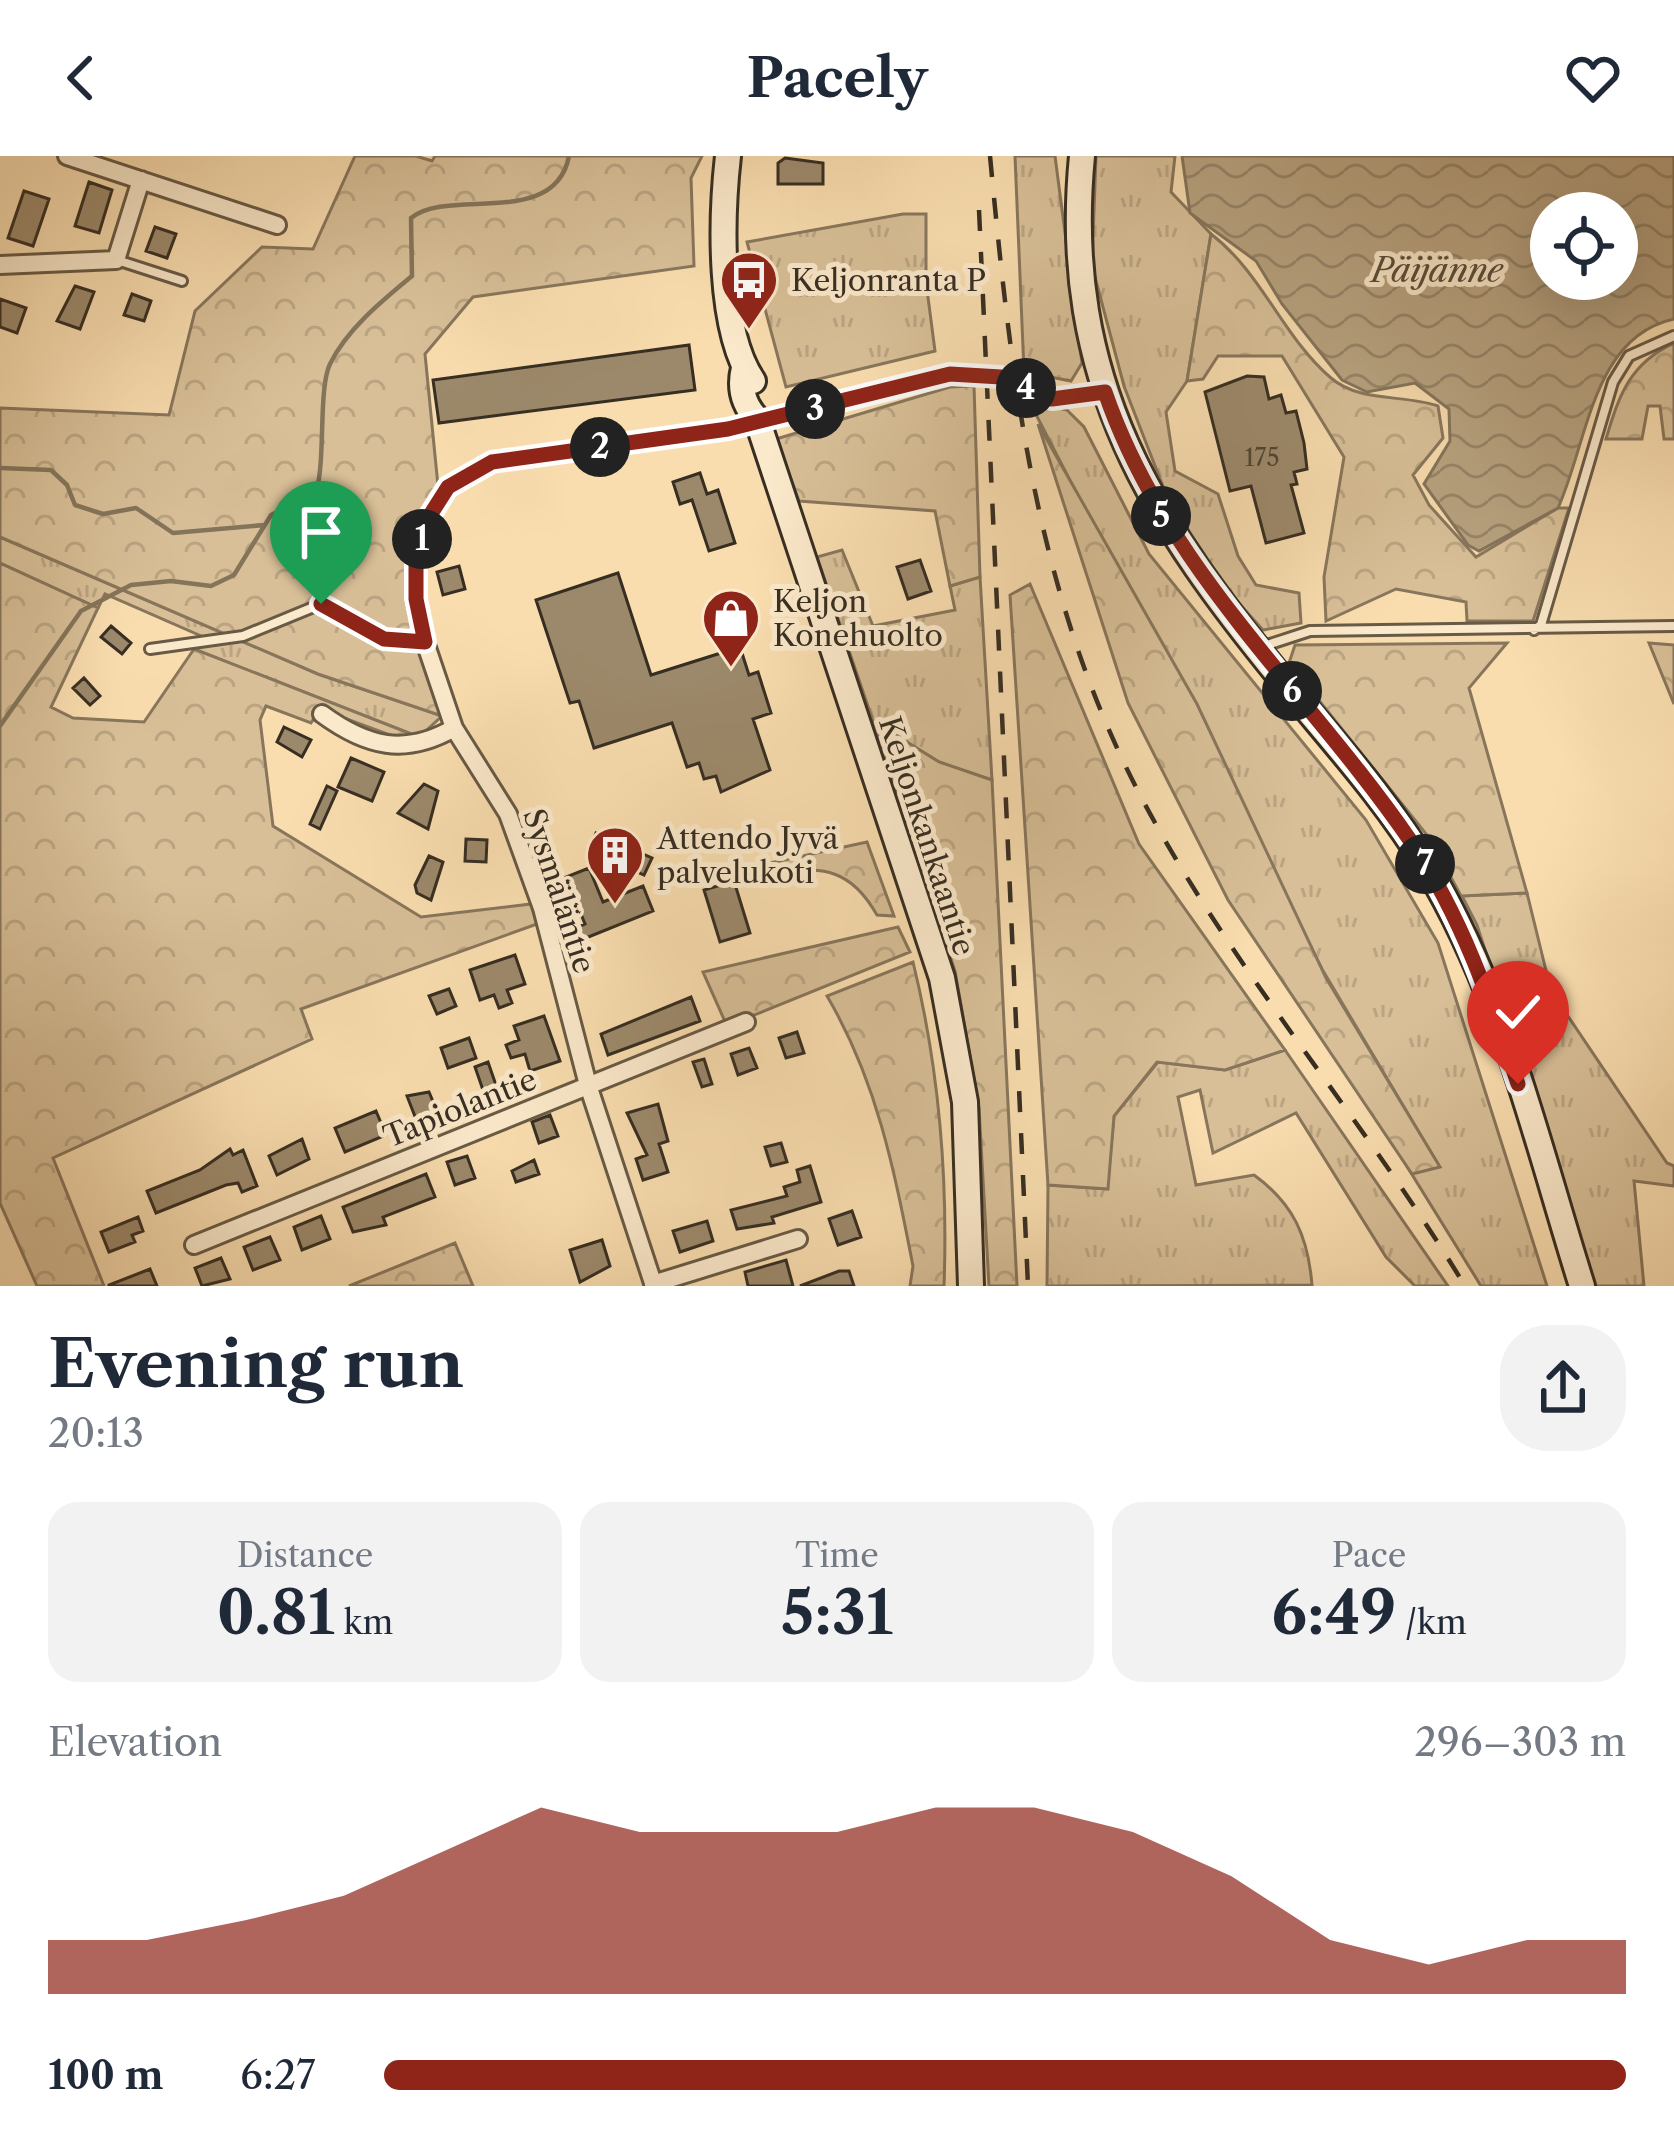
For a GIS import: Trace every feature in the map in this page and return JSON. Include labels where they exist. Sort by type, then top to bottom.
[{"type":"street","points":[[67,156],[277,225]]},
{"type":"street","name":"Keljonkankaantie","points":[[728,156],[724,243],[731,316],[744,368],[753,380],[758,421],[942,978],[965,1102],[971,1286]]},
{"type":"street","points":[[1082,156],[1082,270],[1105,392],[1155,508],[1257,649],[1380,800],[1451,909],[1490,1002],[1582,1286]]},
{"type":"street","points":[[0,265],[116,260],[141,180]]},
{"type":"street","name":"Sysmäläntie","points":[[653,1285],[588,1085],[542,908],[508,814],[454,728],[425,642],[416,599],[416,561],[427,520],[448,487],[492,462],[758,421],[950,374],[1001,377],[1052,399],[1105,392]]},
{"type":"street","points":[[322,714],[389,746],[410,748],[454,728]]},
{"type":"street","name":"Tapiolantie","points":[[194,1245],[746,1022]]},
{"type":"street","points":[[653,1285],[798,1239]]},
{"type":"lane","points":[[116,260],[182,280]]},
{"type":"lane","points":[[1533,631],[1541,625],[1613,382],[1629,356],[1674,336]]},
{"type":"lane","points":[[149,649],[243,636],[321,604],[384,639],[425,642]]},
{"type":"lane","points":[[1257,649],[1310,631],[1674,626]]},
{"type":"green space","points":[[355,156],[416,156],[432,161],[435,156],[702,156],[691,178],[694,266],[473,297],[425,354],[438,486],[417,519],[407,559],[408,602],[442,716],[318,674],[0,537],[0,408],[169,415],[195,311],[262,247],[313,249]]},
{"type":"green space","points":[[1015,156],[1055,156],[1082,363],[1071,381],[1024,372]]},
{"type":"green space","points":[[1096,156],[1175,156],[1171,192],[1211,234],[1187,381],[1166,412],[1175,471],[1218,494],[1238,556],[1256,585],[1299,593],[1301,623],[1263,630],[1227,590],[1171,507],[1124,386],[1092,266]]},
{"type":"green space","points":[[926,214],[926,282],[935,351],[786,387],[747,242]]},
{"type":"green space","points":[[1211,234],[1245,267],[1299,344],[1331,378],[1369,395],[1438,406],[1443,438],[1413,475],[1429,505],[1476,557],[1558,508],[1569,508],[1533,621],[1467,621],[1466,602],[1396,589],[1326,621],[1324,577],[1344,457],[1282,356],[1218,356],[1203,379],[1187,381]]},
{"type":"green space","points":[[1674,343],[1674,439],[1664,439],[1660,406],[1648,406],[1642,439],[1606,439],[1628,382],[1647,360]]},
{"type":"green space","points":[[974,386],[980,577],[950,586],[935,511],[799,501],[776,439],[950,387]]},
{"type":"green space","points":[[1029,401],[1067,410],[1084,427],[1149,554],[1366,820],[1438,943],[1547,1286],[1481,1286],[1408,1168],[1439,1166],[1322,969]]},
{"type":"green space","points":[[1038,424],[1197,704],[1326,978],[1440,1167],[1412,1174],[1228,900],[1128,703]]},
{"type":"green space","points":[[0,537],[318,674],[442,716],[419,737],[194,649],[201,636],[105,594],[98,608],[0,563]]},
{"type":"green space","points":[[842,550],[873,626],[955,610],[950,586],[980,577],[992,780],[939,762],[873,721],[817,557]]},
{"type":"green space","points":[[0,563],[98,608],[51,707],[73,718],[144,722],[194,649],[419,737],[406,741],[320,709],[311,723],[266,706],[260,720],[273,826],[421,917],[531,904],[537,924],[301,1009],[312,1039],[53,1158],[104,1286],[37,1286],[0,1203]]},
{"type":"green space","points":[[1030,584],[1139,844],[1285,1050],[1225,1070],[1157,1062],[1114,1116],[1108,1189],[1048,1185],[1010,595]]},
{"type":"green space","points":[[1507,643],[1469,688],[1527,893],[1461,896],[1431,840],[1289,663],[1295,645]]},
{"type":"green space","points":[[1649,643],[1674,645],[1674,704]]},
{"type":"green space","points":[[873,721],[939,762],[992,780],[1017,1286],[989,1286],[979,1108],[955,971]]},
{"type":"green space","points":[[867,842],[894,916],[877,915],[863,894],[832,873],[738,870]]},
{"type":"green space","points":[[1527,893],[1551,991],[1667,1163],[1674,1166],[1674,1186],[1634,1181],[1644,1286],[1595,1286],[1477,925],[1462,896]]},
{"type":"green space","points":[[898,927],[910,952],[727,1026],[703,972]]},
{"type":"green space","points":[[913,962],[940,1123],[944,1286],[910,1286],[913,1266],[882,1126],[859,1060],[827,996]]},
{"type":"green space","points":[[1285,1050],[1448,1286],[1415,1286],[1386,1257],[1296,1113],[1213,1153],[1200,1090],[1178,1097],[1196,1185],[1254,1175],[1268,1186],[1296,1223],[1312,1285],[1047,1286],[1048,1185],[1107,1189],[1114,1116],[1158,1062],[1225,1070]]},
{"type":"green space","points":[[455,1243],[473,1286],[349,1286]]},
{"type":"water","name":"Päijänne","points":[[1182,156],[1674,156],[1674,319],[1647,330],[1609,369],[1558,508],[1479,551],[1468,545],[1424,484],[1450,441],[1449,409],[1415,383],[1367,392],[1342,380],[1282,304],[1256,261],[1190,213]]},
{"type":"building","points":[[785,158],[823,163],[823,184],[778,184],[778,163]]},
{"type":"building","points":[[89,182],[112,190],[99,233],[75,226]]},
{"type":"building","points":[[24,191],[49,199],[33,246],[8,238]]},
{"type":"building","points":[[155,227],[176,234],[167,258],[146,251]]},
{"type":"building","points":[[75,286],[94,292],[80,329],[57,321]]},
{"type":"building","points":[[132,294],[151,301],[144,321],[124,315]]},
{"type":"building","points":[[0,299],[26,308],[17,333],[0,327]]},
{"type":"building","points":[[689,345],[695,390],[439,423],[433,380]]},
{"type":"building","points":[[1247,376],[1264,377],[1269,399],[1281,395],[1286,413],[1296,411],[1307,469],[1294,472],[1297,484],[1291,485],[1304,533],[1266,543],[1251,486],[1230,491],[1205,392]]},
{"type":"building","points":[[700,473],[707,494],[718,490],[735,543],[709,551],[692,500],[680,504],[673,482]]},
{"type":"building","points":[[920,560],[931,591],[908,599],[897,567]]},
{"type":"building","points":[[459,566],[465,589],[443,595],[437,572]]},
{"type":"building","points":[[618,573],[651,675],[740,647],[749,675],[758,672],[771,713],[753,719],[770,770],[721,792],[716,776],[704,779],[699,763],[687,767],[672,723],[594,748],[579,701],[570,703],[536,600]]},
{"type":"building","points":[[111,626],[131,643],[122,654],[101,637]]},
{"type":"building","points":[[84,678],[100,696],[90,705],[73,688]]},
{"type":"building","points":[[284,727],[311,740],[302,757],[277,742]]},
{"type":"building","points":[[351,758],[384,772],[372,801],[338,787]]},
{"type":"building","points":[[424,784],[438,791],[428,829],[398,813]]},
{"type":"building","points":[[327,786],[337,791],[320,829],[310,824]]},
{"type":"building","points":[[596,833],[652,858],[644,875],[589,850]]},
{"type":"building","points":[[466,839],[487,840],[486,862],[465,861]]},
{"type":"building","points":[[429,856],[443,862],[431,900],[417,893],[415,885]]},
{"type":"building","name":"Attendo Jyvä palvelukoti","points":[[589,868],[603,902],[643,886],[653,911],[581,940],[576,928],[585,924],[566,877]]},
{"type":"building","points":[[734,881],[750,933],[720,942],[704,890]]},
{"type":"building","points":[[515,955],[525,984],[507,990],[512,1003],[499,1008],[494,995],[480,1000],[470,970]]},
{"type":"building","points":[[449,989],[456,1006],[437,1014],[429,996]]},
{"type":"building","points":[[691,997],[700,1021],[608,1055],[601,1034]]},
{"type":"building","points":[[544,1016],[560,1061],[530,1071],[525,1054],[511,1058],[506,1045],[519,1040],[514,1026]]},
{"type":"building","points":[[797,1032],[804,1053],[786,1058],[779,1038]]},
{"type":"building","points":[[469,1038],[476,1058],[448,1068],[441,1048]]},
{"type":"building","points":[[749,1048],[757,1068],[738,1075],[731,1054]]},
{"type":"building","points":[[704,1059],[712,1084],[702,1087],[693,1062]]},
{"type":"building","points":[[488,1062],[497,1088],[484,1093],[475,1067]]},
{"type":"building","points":[[429,1092],[437,1111],[416,1119],[407,1096]]},
{"type":"building","points":[[658,1104],[668,1141],[659,1144],[668,1172],[643,1180],[636,1159],[647,1155],[627,1113]]},
{"type":"building","points":[[376,1111],[386,1135],[345,1152],[335,1128]]},
{"type":"building","points":[[550,1115],[558,1136],[539,1143],[532,1122]]},
{"type":"building","points":[[302,1139],[309,1159],[277,1175],[269,1156]]},
{"type":"building","points":[[781,1143],[787,1162],[771,1166],[765,1147]]},
{"type":"building","points":[[230,1149],[233,1155],[243,1150],[257,1186],[242,1192],[238,1183],[226,1185],[156,1213],[147,1191],[200,1170]]},
{"type":"building","points":[[467,1156],[475,1178],[455,1185],[447,1162]]},
{"type":"building","points":[[534,1160],[539,1174],[516,1182],[512,1171]]},
{"type":"building","points":[[810,1166],[821,1202],[772,1217],[774,1223],[737,1229],[731,1210],[787,1196],[784,1187],[800,1182],[797,1170]]},
{"type":"building","points":[[426,1174],[435,1197],[383,1217],[386,1225],[353,1232],[343,1207]]},
{"type":"building","points":[[852,1211],[861,1237],[838,1245],[829,1219]]},
{"type":"building","points":[[321,1216],[330,1239],[302,1250],[294,1227]]},
{"type":"building","points":[[138,1217],[143,1231],[132,1235],[135,1242],[109,1252],[101,1232]]},
{"type":"building","points":[[707,1221],[713,1241],[680,1252],[673,1231]]},
{"type":"building","points":[[270,1237],[280,1260],[253,1270],[244,1247]]},
{"type":"building","points":[[602,1240],[610,1266],[580,1282],[570,1250]]},
{"type":"building","points":[[221,1258],[230,1279],[202,1286],[195,1268]]},
{"type":"building","points":[[786,1260],[793,1286],[748,1286],[745,1272]]},
{"type":"building","points":[[150,1269],[157,1286],[109,1286],[109,1285]]},
{"type":"building","points":[[849,1271],[854,1286],[800,1286]]},
{"type":"waterway","points":[[0,726],[81,611],[131,585],[171,581],[211,586],[234,575],[271,515],[316,493],[326,375],[356,327],[412,276],[411,218],[428,209],[523,200],[544,192],[560,178],[569,156]]},
{"type":"waterway","points":[[0,468],[51,470],[67,485],[75,505],[103,514],[136,508],[173,533],[264,525]]},
{"type":"railway","points":[[990,156],[1007,320],[1033,481],[1074,638],[1103,715],[1138,791],[1213,919],[1465,1286]]},
{"type":"railway","points":[[979,210],[1028,1286]]},
{"type":"place","name":"Keljonranta P","points":[[749,331]]},
{"type":"place","name":"Keljon Konehuolto","points":[[731,669]]},
{"type":"place","name":"Attendo Jyvä palvelukoti","points":[[615,906]]},
{"type":"route","points":[[321,604],[384,639],[425,642],[416,599],[416,561],[427,520],[448,487],[492,462],[728,429],[950,374],[1001,377],[1052,399],[1105,392],[1141,481],[1176,542],[1380,800],[1427,867],[1466,940],[1518,1084]]}]
